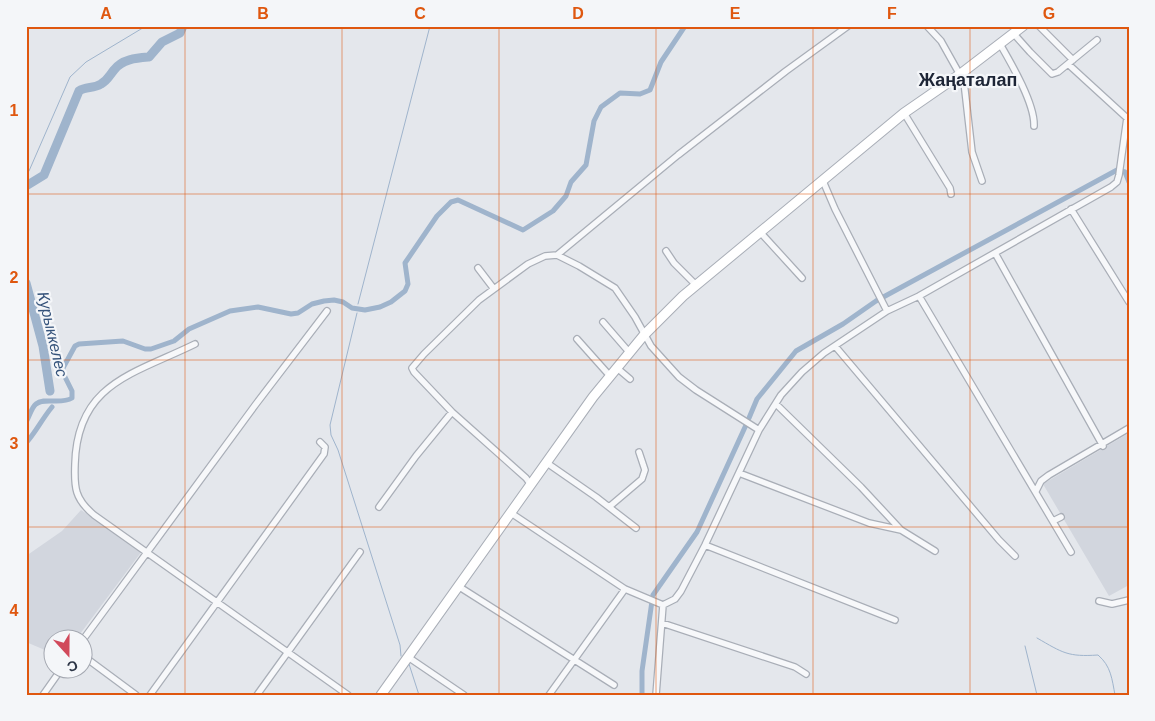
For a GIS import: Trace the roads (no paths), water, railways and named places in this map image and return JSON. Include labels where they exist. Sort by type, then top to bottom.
[{"type":"main road","points":[[381,695],[593,397],[629,352],[670,307],[904,113],[960,75],[1023,26]]},
{"type":"street","points":[[557,255],[678,155],[786,70],[848,26]]},
{"type":"street","points":[[927,26],[941,41],[964,82],[972,152],[982,181]]},
{"type":"street","points":[[663,605],[676,597],[705,545],[759,430],[787,388],[802,372],[835,346],[887,311],[919,296],[1111,187],[1116,182],[1120,172],[1127,121],[1125,116],[1070,62],[1039,26]]},
{"type":"street","points":[[1014,34],[1050,73],[1058,72],[1097,40]]},
{"type":"street","points":[[1000,44],[1018,76],[1034,117],[1034,126]]},
{"type":"street","points":[[904,113],[948,185],[951,194]]},
{"type":"street","points":[[823,181],[835,209],[887,311]]},
{"type":"street","points":[[1071,210],[1129,302]]},
{"type":"street","points":[[761,232],[802,278]]},
{"type":"street","points":[[666,251],[674,263],[696,285]]},
{"type":"street","points":[[995,253],[1103,445]]},
{"type":"street","points":[[531,485],[521,473],[452,412],[414,372],[413,367],[480,300],[528,264],[545,256],[557,255],[615,288],[657,353],[687,384],[759,430]]},
{"type":"street","points":[[478,268],[494,289]]},
{"type":"street","points":[[919,296],[1071,552]]},
{"type":"street","points":[[92,628],[261,397],[327,311]]},
{"type":"street","points":[[603,322],[629,352]]},
{"type":"street","points":[[577,339],[610,376]]},
{"type":"street","points":[[195,344],[116,382],[92,403],[84,417],[76,446],[76,492],[81,503],[94,515],[348,695]]},
{"type":"street","points":[[835,346],[999,540],[1015,556]]},
{"type":"street","points":[[617,368],[630,379]]},
{"type":"street","points":[[776,404],[861,487],[901,530],[935,551]]},
{"type":"street","points":[[378,507],[452,412]]},
{"type":"street","points":[[1036,491],[1041,480],[1129,428]]},
{"type":"street","points":[[150,695],[324,454],[326,447],[320,442]]},
{"type":"street","points":[[609,506],[642,479],[645,470],[639,452]]},
{"type":"street","points":[[547,462],[609,506],[636,528]]},
{"type":"street","points":[[739,473],[869,523],[901,530]]},
{"type":"street","points":[[511,513],[625,589],[663,605]]},
{"type":"street","points":[[1053,521],[1061,516]]},
{"type":"street","points":[[705,545],[895,620]]},
{"type":"street","points":[[257,695],[360,552]]},
{"type":"street","points":[[458,586],[614,685]]},
{"type":"street","points":[[549,695],[625,589]]},
{"type":"street","points":[[1099,601],[1112,604],[1129,600]]},
{"type":"street","points":[[656,695],[663,605]]},
{"type":"street","points":[[662,624],[795,667],[806,674]]},
{"type":"street","points":[[408,657],[464,695]]},
{"type":"street","points":[[92,662],[136,695]]},
{"type":"street","points":[[43,695],[55,678]]},
{"type":"waterway","points":[[29,171],[70,77],[86,62],[146,26]]},
{"type":"waterway","name":"Курыккелес","points":[[26,186],[44,175],[79,91],[84,88],[98,86],[107,79],[117,66],[125,61],[149,57],[162,42],[180,33],[183,26]]},
{"type":"waterway","points":[[358,304],[430,26]]},
{"type":"waterway","points":[[26,422],[33,408],[39,402],[63,401],[72,398],[72,391],[64,375],[63,368],[75,346],[79,344],[123,341],[145,349],[151,349],[174,341],[189,329],[230,311],[258,307],[291,314],[298,313],[312,304],[334,300],[343,302],[352,308],[365,310],[380,307],[391,302],[405,291],[408,284],[405,263],[437,216],[451,202],[458,200],[523,230],[553,211],[566,196],[571,182],[586,165],[594,121],[601,107],[620,93],[640,94],[650,90],[661,62],[685,26]]},
{"type":"waterway","points":[[749,418],[757,399],[796,351],[843,324],[876,301],[1117,170],[1125,172],[1129,182]]},
{"type":"waterway","name":"Курыккелес","points":[[26,283],[43,346],[50,391]]},
{"type":"waterway","points":[[357,313],[330,425],[331,435],[338,450],[400,645],[401,656]]},
{"type":"waterway","points":[[26,443],[52,407]]},
{"type":"waterway","points":[[653,595],[697,532],[746,425]]},
{"type":"waterway","points":[[642,695],[642,671],[652,601]]},
{"type":"waterway","points":[[1037,638],[1066,653],[1098,655],[1108,668],[1115,695]]},
{"type":"waterway","points":[[1025,646],[1037,695]]},
{"type":"waterway","points":[[409,664],[419,695]]},
{"type":"district","name":"Жаңаталап","points":[[968,80]]}]
